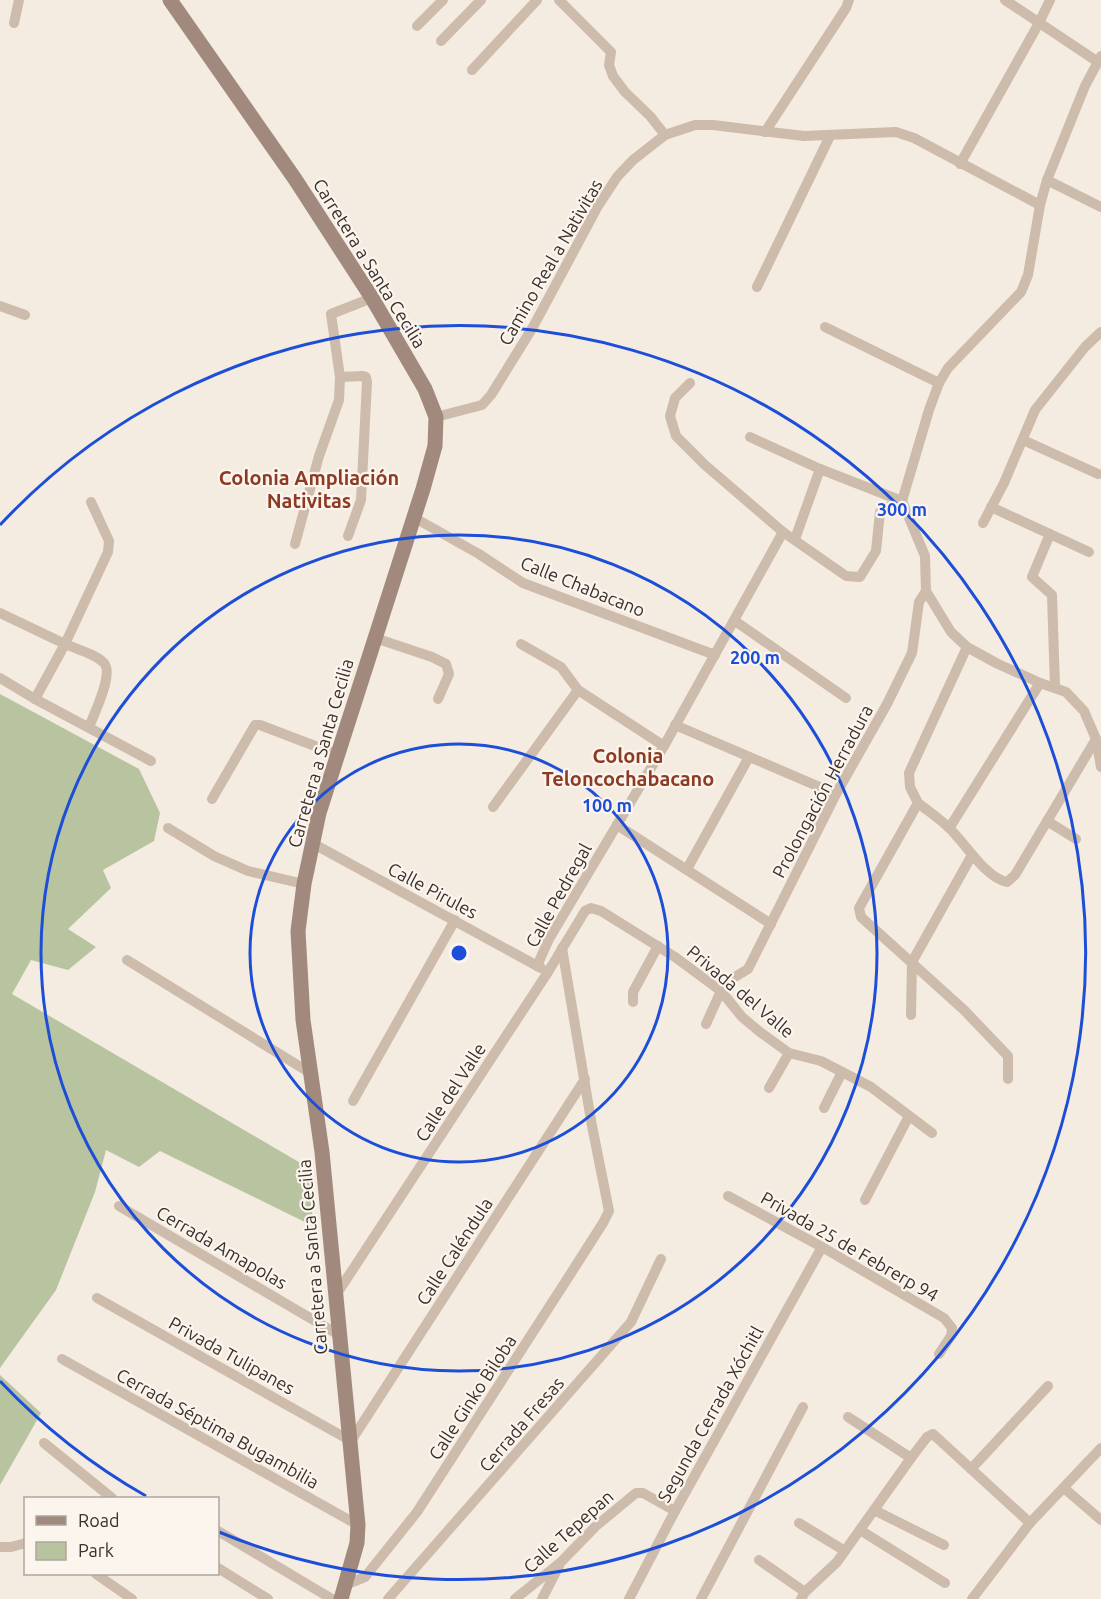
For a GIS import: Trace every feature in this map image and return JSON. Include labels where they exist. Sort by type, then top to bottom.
[{"type":"main road","name":"Carretera a Santa Cecilia","points":[[170,0],[295,179],[372,298],[425,389],[436,417],[435,446],[319,813],[304,884],[298,931],[303,1020],[322,1152],[358,1526],[357,1543],[343,1592]]},
{"type":"street","points":[[14,23],[19,0]]},
{"type":"street","points":[[417,26],[443,0]]},
{"type":"street","points":[[441,41],[481,0]]},
{"type":"street","points":[[472,70],[537,0]]},
{"type":"street","points":[[558,0],[612,52],[609,65],[613,76],[665,135]]},
{"type":"street","points":[[765,132],[849,0]]},
{"type":"street","points":[[1005,0],[1099,59],[1085,86],[1047,180],[1040,205],[1028,275],[1021,292],[948,368],[939,383],[902,501],[925,555],[926,591],[951,633],[967,647],[1004,667],[1066,692],[1084,711],[1095,739],[1101,767]]},
{"type":"street","points":[[960,164],[1050,0]]},
{"type":"street","name":"Camino Real a Nativitas","points":[[436,417],[482,405],[491,395],[533,327],[598,206],[617,177],[633,160],[665,135],[694,125],[830,136],[896,132],[914,138],[1040,205]]},
{"type":"street","points":[[757,287],[830,136]]},
{"type":"street","points":[[1047,180],[1101,207]]},
{"type":"street","points":[[295,544],[319,456],[339,400],[340,377],[331,314],[372,298]]},
{"type":"street","points":[[0,306],[25,315]]},
{"type":"street","points":[[825,327],[939,383]]},
{"type":"street","points":[[983,523],[1004,483],[1035,410],[1085,347],[1101,332]]},
{"type":"street","points":[[340,377],[363,376],[366,377],[367,382],[361,500],[348,536]]},
{"type":"street","points":[[690,383],[675,398],[670,416],[676,436],[705,465],[783,532],[846,576],[860,577],[876,551],[880,513],[885,508],[902,501]]},
{"type":"street","points":[[750,437],[820,469],[902,501]]},
{"type":"street","points":[[1023,440],[1098,474]]},
{"type":"street","points":[[795,539],[820,469]]},
{"type":"street","points":[[35,699],[65,644],[108,552],[110,541],[91,502]]},
{"type":"street","points":[[991,507],[1089,552]]},
{"type":"street","name":"Calle Chabacano","points":[[413,517],[479,554],[523,583],[715,656]]},
{"type":"street","name":"Calle Pedregal","points":[[537,966],[549,939],[664,746],[783,532]]},
{"type":"street","points":[[1050,534],[1032,577],[1052,595],[1055,687]]},
{"type":"street","name":"Prolongación Herradura","points":[[721,991],[730,980],[748,969],[836,794],[888,704],[912,653],[920,602],[926,591]]},
{"type":"street","points":[[0,613],[102,661],[107,667],[106,681],[89,727]]},
{"type":"street","points":[[735,621],[846,698]]},
{"type":"street","points":[[375,638],[446,664],[449,674],[438,699]]},
{"type":"street","points":[[521,644],[561,667],[578,690],[664,746]]},
{"type":"street","points":[[967,647],[909,773],[910,787],[918,803],[950,828],[972,855],[1000,881],[1007,882],[1015,875],[1095,739]]},
{"type":"street","points":[[0,678],[151,761]]},
{"type":"street","points":[[950,828],[1040,683]]},
{"type":"street","points":[[493,807],[578,690]]},
{"type":"street","points":[[212,800],[255,725],[336,754]]},
{"type":"street","points":[[675,725],[836,794]]},
{"type":"street","points":[[687,869],[749,757]]},
{"type":"street","points":[[918,803],[859,908],[861,917],[963,1010],[1008,1056],[1008,1079]]},
{"type":"street","points":[[1047,821],[1076,839]]},
{"type":"street","points":[[617,825],[771,924]]},
{"type":"street","points":[[168,828],[214,856],[248,871],[304,884]]},
{"type":"street","name":"Calle Pirules","points":[[312,843],[548,972]]},
{"type":"street","points":[[911,1015],[912,962],[972,855]]},
{"type":"street","name":"Privada del Valle","points":[[591,908],[601,911],[658,946],[721,991],[742,1017],[789,1053],[821,1061],[871,1087],[932,1133]]},
{"type":"street","name":"Calle del Valle","points":[[336,1295],[548,972],[585,911],[591,908]]},
{"type":"street","points":[[353,1101],[454,920]]},
{"type":"street","points":[[633,1002],[633,992],[658,946]]},
{"type":"street","points":[[562,948],[585,1080]]},
{"type":"street","points":[[127,960],[312,1074]]},
{"type":"street","points":[[705,1024],[721,991]]},
{"type":"street","points":[[769,1088],[789,1053]]},
{"type":"street","points":[[824,1108],[842,1072]]},
{"type":"street","name":"Calle Ginko Biloba","points":[[343,1592],[365,1577],[417,1512],[609,1211],[585,1080]]},
{"type":"street","name":"Calle Caléndula","points":[[351,1441],[585,1080]]},
{"type":"street","points":[[865,1200],[909,1116]]},
{"type":"street","name":"Privada 25 de Febrerp 94","points":[[728,1196],[822,1247],[944,1318],[952,1328],[951,1336],[939,1354]]},
{"type":"street","name":"Cerrada Amapolas","points":[[119,1206],[339,1335]]},
{"type":"street","name":"Segunda Cerrada Xóchitl","points":[[629,1599],[675,1510],[822,1247]]},
{"type":"street","name":"Cerrada Fresas","points":[[388,1599],[631,1322],[661,1259]]},
{"type":"street","name":"Privada Tulipanes","points":[[97,1298],[351,1441]]},
{"type":"street","name":"Cerrada Séptima Bugambilia","points":[[62,1359],[358,1526]]},
{"type":"street","points":[[971,1469],[1048,1386]]},
{"type":"street","points":[[701,1599],[803,1407]]},
{"type":"street","points":[[848,1417],[911,1458]]},
{"type":"street","points":[[759,1560],[803,1595],[837,1562],[911,1458],[927,1437],[933,1434],[1030,1523]]},
{"type":"street","points":[[44,1443],[111,1497]]},
{"type":"street","points":[[972,1599],[1030,1523],[1101,1448]]},
{"type":"street","points":[[1064,1488],[1101,1520]]},
{"type":"street","name":"Calle Tepepan","points":[[515,1599],[560,1563],[596,1526],[636,1493],[643,1493],[675,1510]]},
{"type":"street","points":[[873,1510],[944,1545]]},
{"type":"street","points":[[799,1523],[845,1551]]},
{"type":"street","points":[[860,1530],[945,1583]]},
{"type":"street","points":[[219,1532],[332,1599]]},
{"type":"street","points":[[0,1547],[24,1544]]},
{"type":"street","points":[[542,1599],[560,1563]]},
{"type":"street","points":[[219,1569],[268,1599]]},
{"type":"street","points":[[97,1575],[132,1599]]},
{"type":"green space","points":[[0,694],[139,769],[160,813],[154,841],[103,870],[111,888],[68,929],[96,947],[68,970],[31,960],[12,994],[309,1168],[313,1226],[160,1151],[139,1167],[106,1150],[95,1192],[56,1290],[0,1368]]},
{"type":"green space","points":[[0,1375],[41,1413],[0,1485]]},
{"type":"district","name":"Colonia Ampliación Nativitas","points":[[309,488]]},
{"type":"district","name":"Colonia Teloncochabacano","points":[[628,766]]}]
